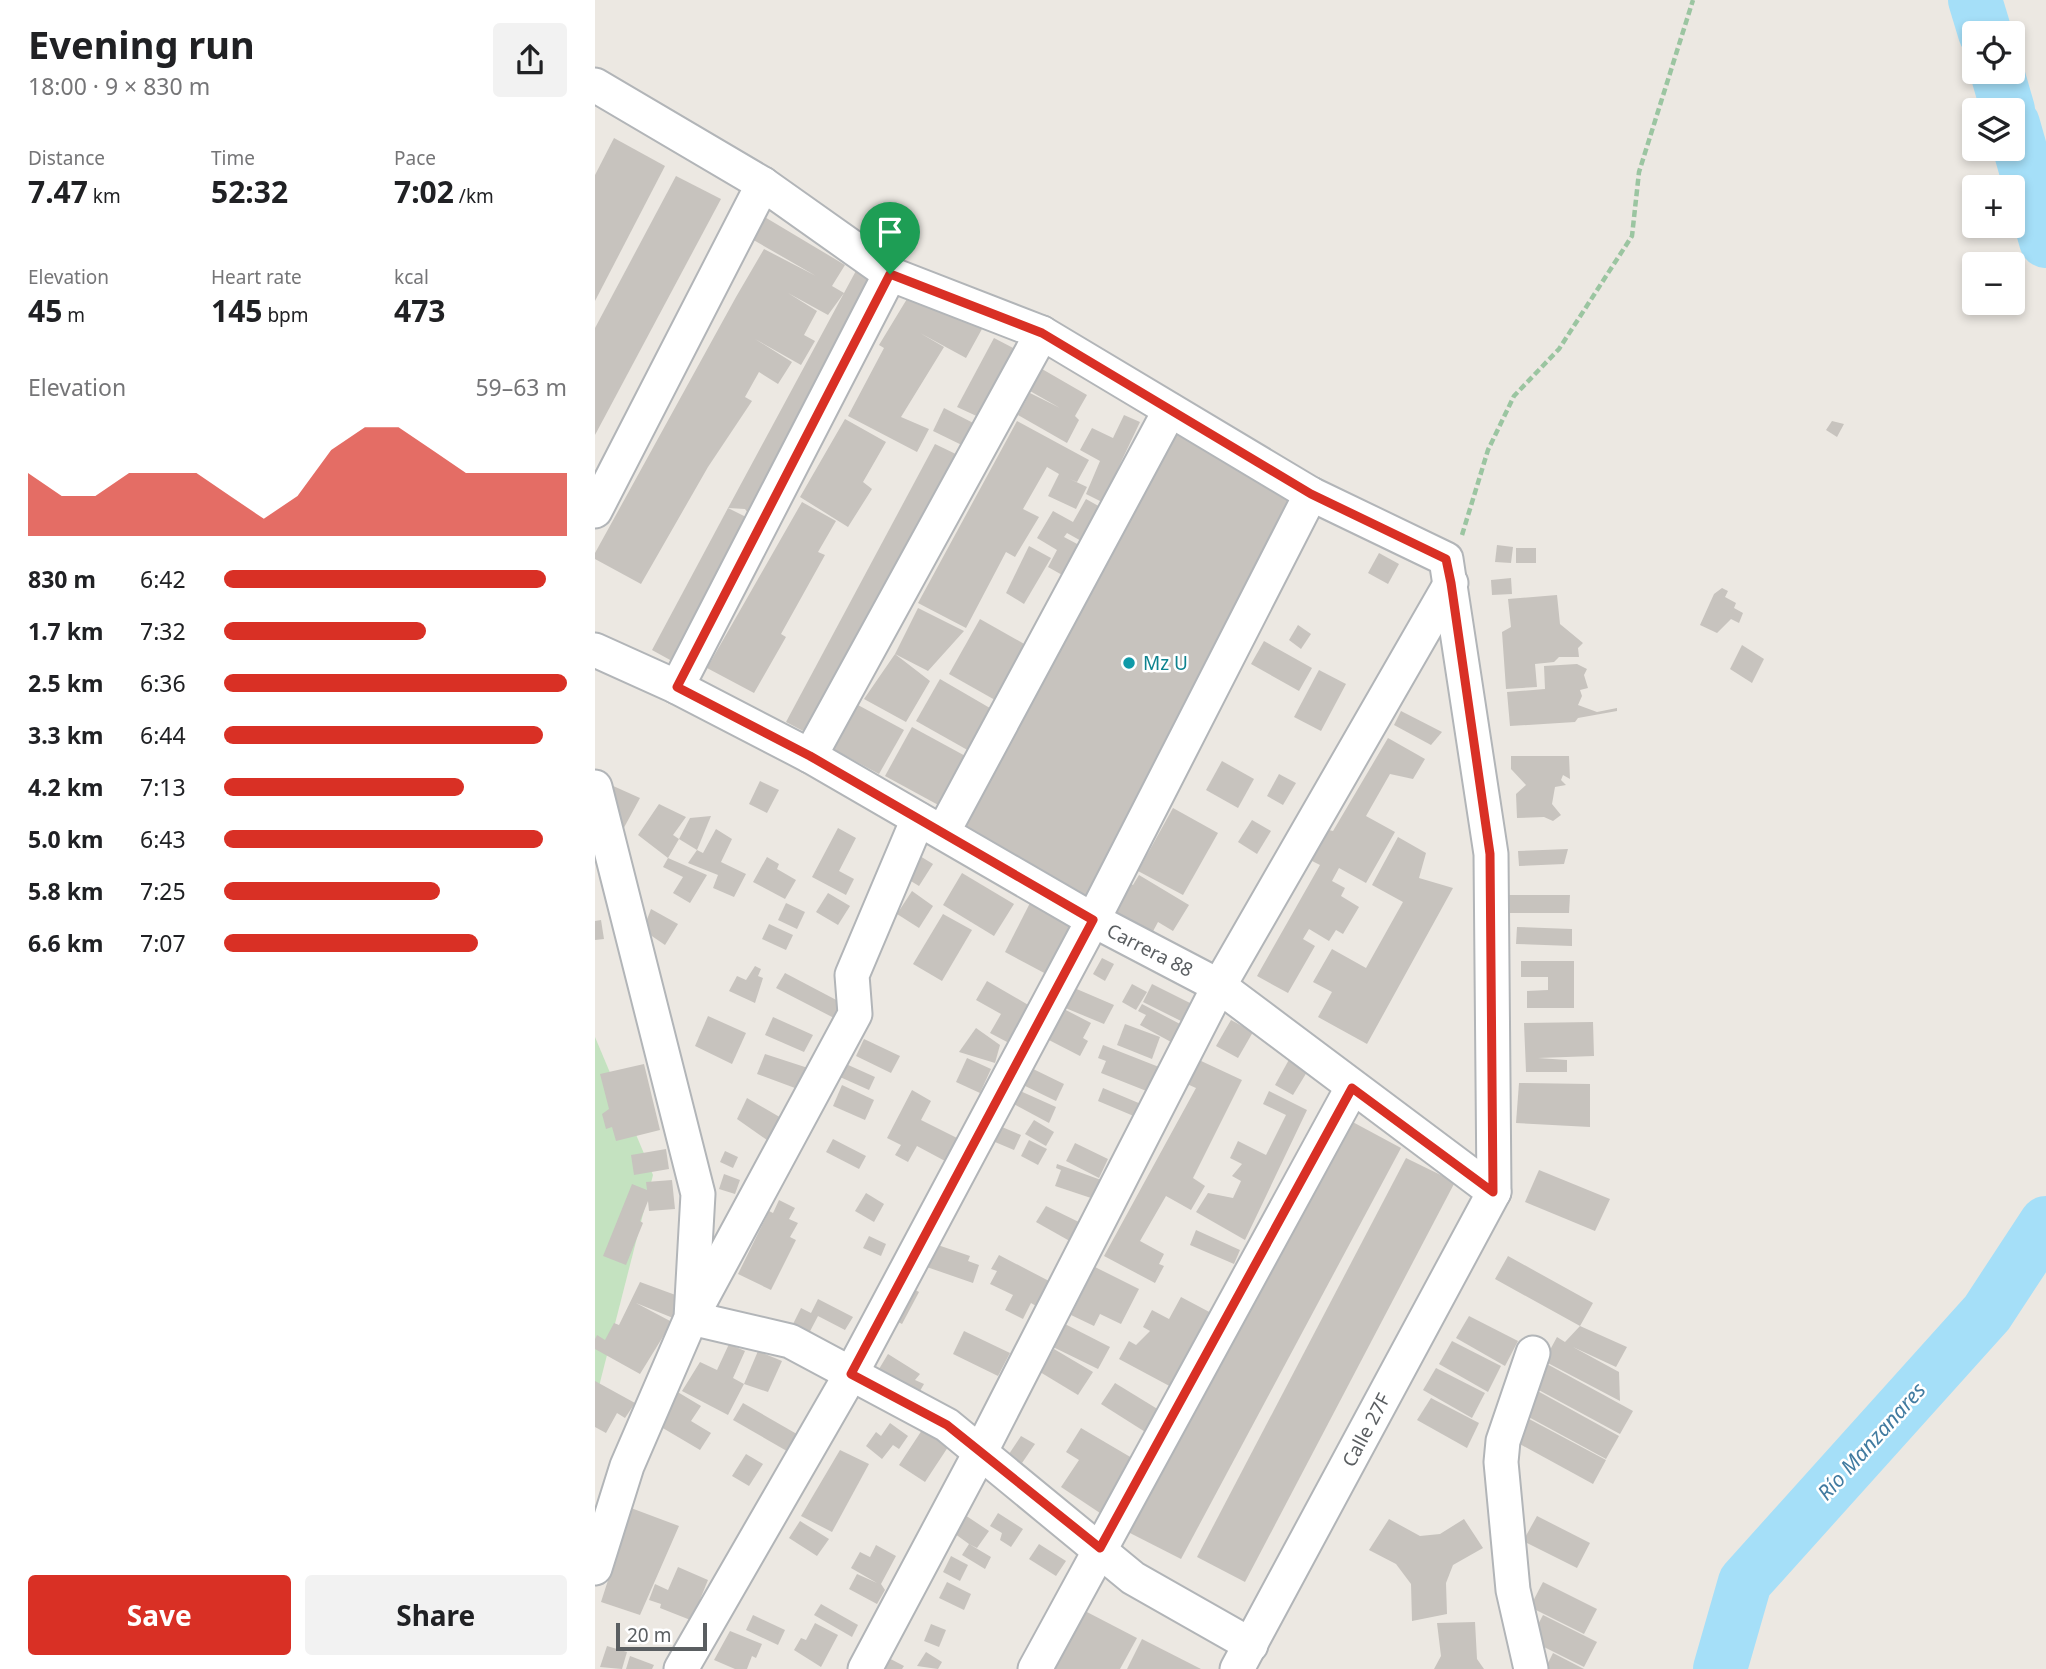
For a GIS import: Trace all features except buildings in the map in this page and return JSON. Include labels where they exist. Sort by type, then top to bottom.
[{"type":"street","points":[[595,85],[763,184],[890,274],[1042,333],[1311,494],[1449,571]]},
{"type":"street","points":[[595,511],[763,184]]},
{"type":"street","points":[[677,687],[890,274]]},
{"type":"street","points":[[810,756],[1042,333]]},
{"type":"street","points":[[595,1568],[627,1466],[691,1318],[855,1014],[852,975],[930,825],[1170,410]]},
{"type":"street","points":[[681,1669],[851,1374],[1093,920],[1311,494]]},
{"type":"street","points":[[865,1669],[981,1451],[1219,986],[1449,571]]},
{"type":"street","points":[[1449,571],[1490,854],[1493,1192]]},
{"type":"street","name":"Carrera 88","points":[[595,650],[677,687],[810,756],[1093,920],[1219,986],[1493,1192]]},
{"type":"street","points":[[595,787],[698,1194],[691,1318]]},
{"type":"street","points":[[1035,1669],[1352,1088]]},
{"type":"street","name":"Calle 27F","points":[[1244,1657],[1493,1192]]},
{"type":"street","points":[[691,1318],[790,1341],[947,1425],[1100,1548],[1133,1578],[1244,1657]]},
{"type":"street","points":[[1531,1669],[1513,1590],[1501,1462],[1503,1441],[1533,1353]]},
{"type":"path","points":[[1449,571],[1487,450],[1514,396],[1559,349],[1632,236],[1639,172],[1693,0]]},
{"type":"green space","points":[[595,1037],[653,1175],[595,1402]]},
{"type":"waterway","name":"Río Manzanares","points":[[1975,0],[1981,21]]},
{"type":"waterway","name":"Río Manzanares","points":[[2000,84],[2005,98]]},
{"type":"waterway","name":"Río Manzanares","points":[[2023,161],[2046,241]]},
{"type":"waterway","name":"Río Manzanares","points":[[1720,1669],[1745,1582],[1987,1313],[2046,1223]]},
{"type":"place","name":"Mz U","points":[[1129,663]]},
{"type":"route","points":[[890,274],[1042,333],[1311,494],[1446,559],[1451,583],[1490,854],[1493,1192],[1352,1088],[1100,1548],[947,1425],[851,1374],[1093,920],[810,756],[677,687],[890,274]]}]
